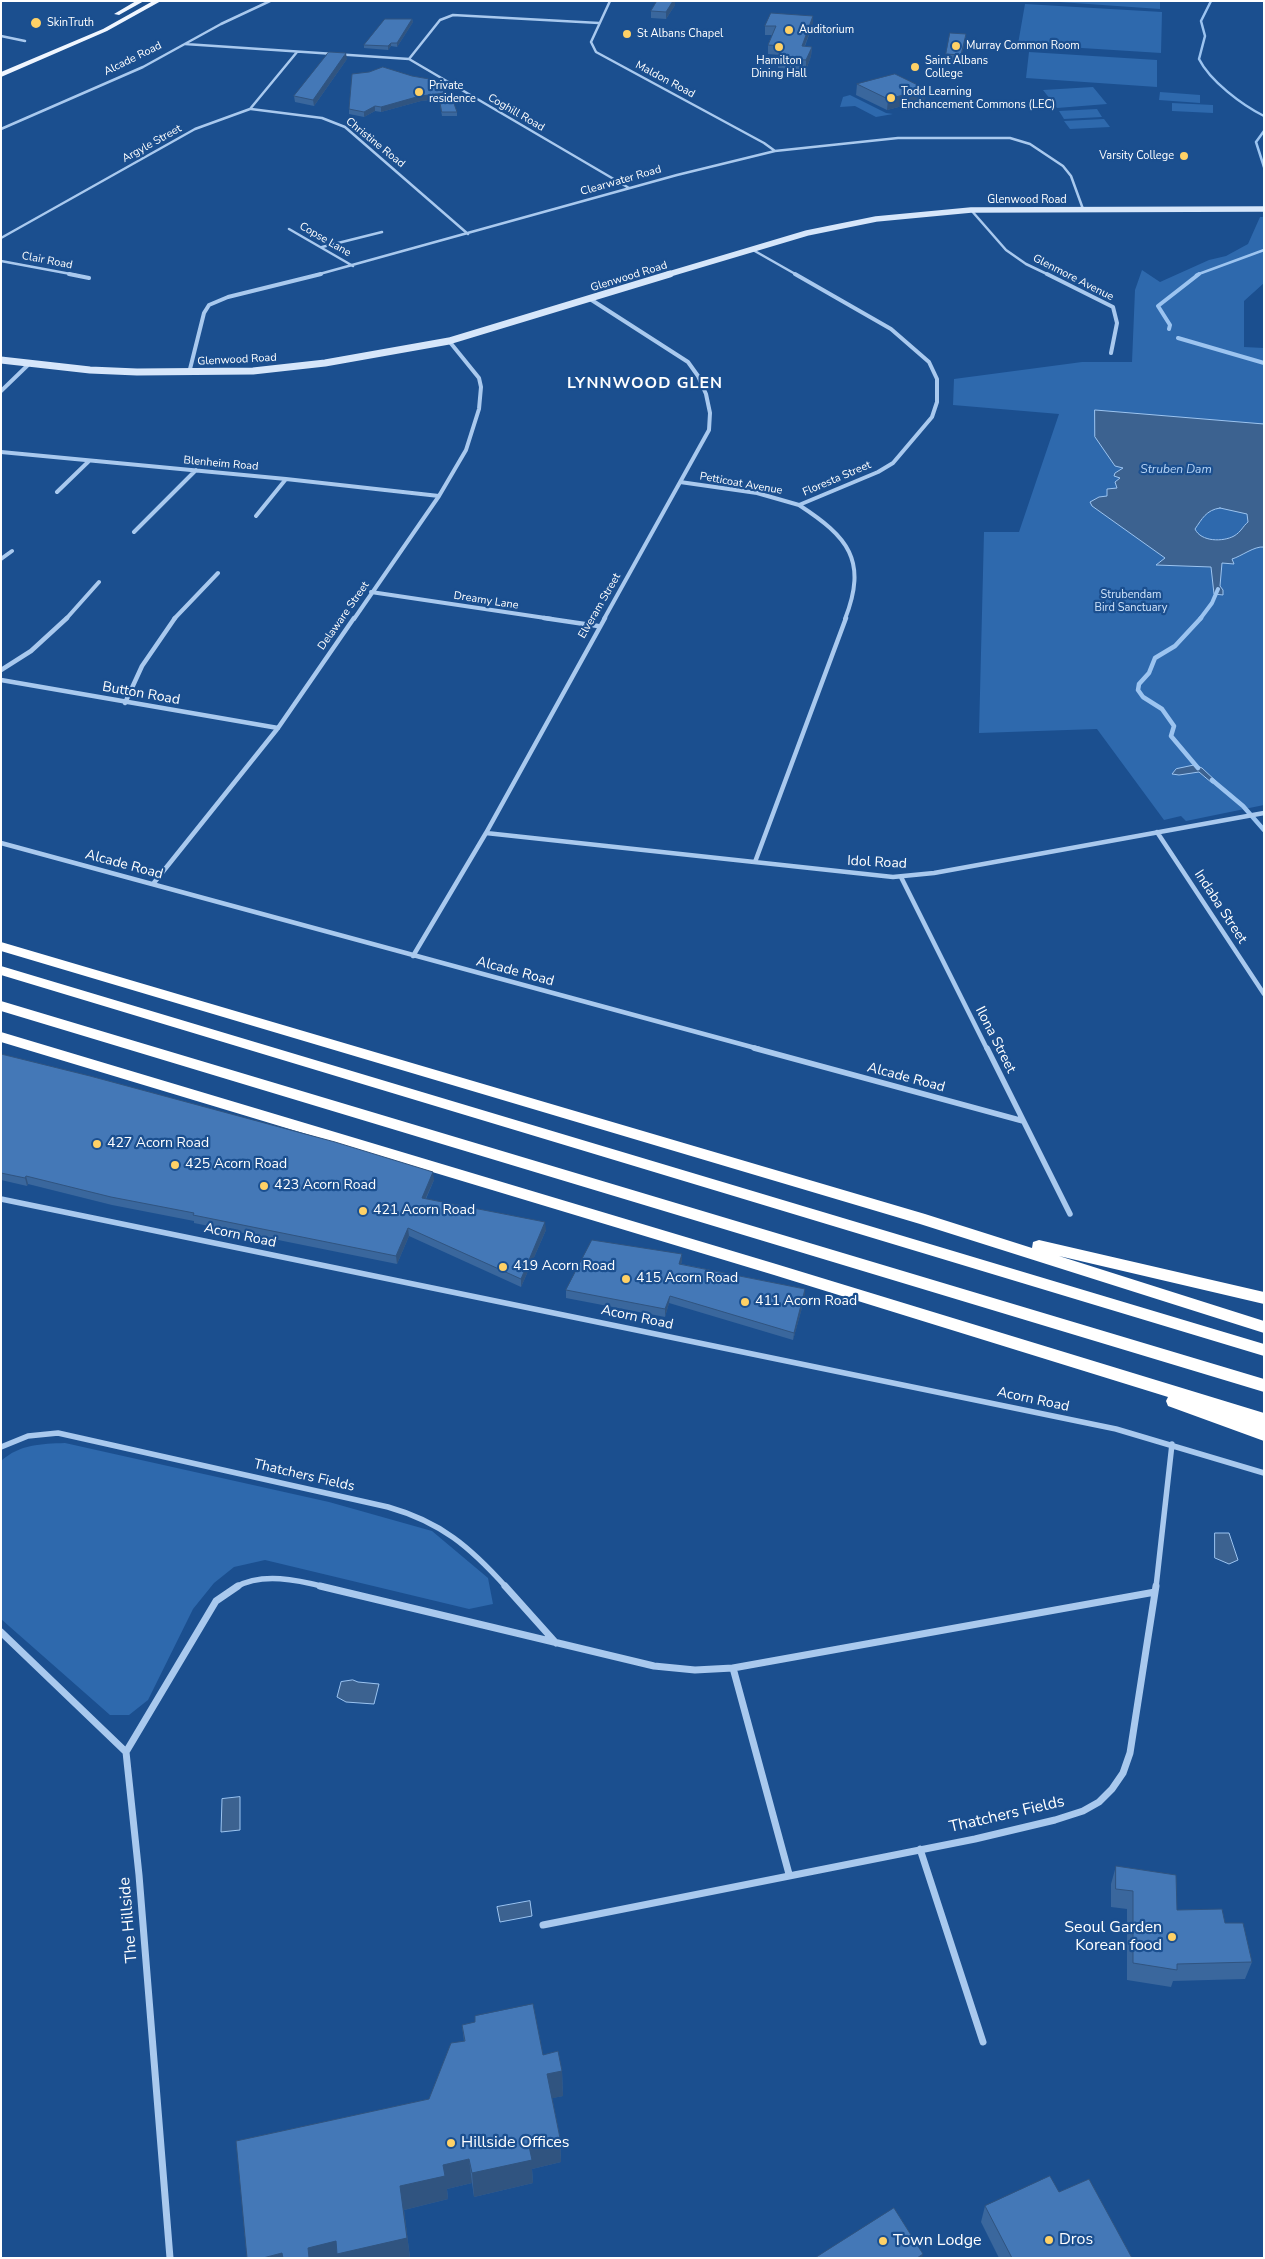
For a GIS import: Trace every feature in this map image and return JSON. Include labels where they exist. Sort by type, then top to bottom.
[{"type":"highway","points":[[1,946],[925,1220],[1264,1327]]},
{"type":"highway","points":[[1,970],[1264,1350]]},
{"type":"highway","points":[[1,1006],[1264,1386]]},
{"type":"highway","points":[[1,1037],[766,1267],[1264,1420]]},
{"type":"highway","points":[[925,1220],[1264,1298]]},
{"type":"highway","points":[[1128,1378],[1181,1405],[1264,1434]]},
{"type":"main road","points":[[113,16],[141,1]]},
{"type":"main road","points":[[1,75],[105,30],[158,1]]},
{"type":"main road","points":[[1,66],[92,27]]},
{"type":"street","name":"Alcade Road","points":[[1,129],[142,67],[221,24],[270,1]]},
{"type":"street","name":"Maldon Road","points":[[610,1],[591,42],[596,52],[764,143],[774,151]]},
{"type":"street","points":[[409,59],[440,20],[453,15],[599,22]]},
{"type":"street","points":[[1,36],[25,42]]},
{"type":"street","name":"Coghill Road","points":[[185,44],[409,59],[510,120],[629,188]]},
{"type":"street","name":"Argyle Street","points":[[1,238],[195,130],[250,109],[297,52]]},
{"type":"street","name":"Christine Road","points":[[250,109],[322,118],[345,127],[468,234]]},
{"type":"street","name":"Clearwater Road","points":[[189,373],[204,313],[209,305],[228,297],[271,288],[629,188],[774,151],[898,138],[985,136],[1010,138],[1030,144],[1063,166],[1071,176],[1083,209]]},
{"type":"street","name":"Glenwood Road","points":[[1,360],[90,370],[189,373],[253,371],[325,364],[448,341],[816,231],[867,220],[922,213],[971,210],[1264,209]]},
{"type":"street","name":"Glenmore Avenue","points":[[971,210],[1006,250],[1031,268],[1113,307],[1116,313],[1116,320],[1114,344],[1111,353]]},
{"type":"street","name":"Copse Lane","points":[[289,229],[353,266]]},
{"type":"street","points":[[322,247],[382,232]]},
{"type":"street","name":"Floresta Street","points":[[753,250],[892,329],[929,362],[937,379],[936,402],[932,417],[893,463],[878,472],[798,505]]},
{"type":"street","name":"Clair Road","points":[[1,261],[90,278]]},
{"type":"street","name":"Elveram Street","points":[[413,956],[486,833],[598,626],[709,430],[712,421],[710,408],[697,376],[685,360],[590,299]]},
{"type":"street","name":"Delaware Street","points":[[153,884],[278,728],[371,592],[440,496],[466,450],[479,409],[480,378],[448,341]]},
{"type":"street","points":[[1,391],[29,364]]},
{"type":"street","name":"Blenheim Road","points":[[1,452],[286,478],[440,496]]},
{"type":"street","points":[[57,492],[89,460]]},
{"type":"street","points":[[134,532],[196,470]]},
{"type":"street","points":[[256,516],[286,478]]},
{"type":"street","name":"Petticoat Avenue","points":[[680,482],[757,493],[798,505]]},
{"type":"street","name":"Floresta Street","points":[[755,862],[854,596],[853,558],[846,543],[830,526],[798,505]]},
{"type":"street","points":[[1,559],[12,551]]},
{"type":"street","points":[[125,703],[132,685],[169,626],[218,573]]},
{"type":"street","points":[[1,670],[48,640],[99,582]]},
{"type":"street","name":"Dreamy Lane","points":[[371,592],[598,626]]},
{"type":"street","name":"Button Road","points":[[1,680],[278,728]]},
{"type":"street","name":"Idol Road","points":[[486,833],[873,876],[901,877],[1264,813]]},
{"type":"street","name":"Indaba Street","points":[[1157,832],[1264,994]]},
{"type":"street","name":"Alcade Road","points":[[1,843],[1023,1121]]},
{"type":"street","name":"Ilona Street","points":[[901,877],[1070,1214]]},
{"type":"street","name":"Acorn Road","points":[[1,1199],[1069,1419],[1172,1444],[1264,1473]]},
{"type":"street","name":"Thatchers Fields","points":[[1,1447],[19,1438],[39,1434],[58,1434],[326,1494],[423,1519],[444,1530],[472,1553],[556,1644]]},
{"type":"street","name":"Thatchers Fields","points":[[543,1925],[1055,1820],[1083,1811],[1099,1802],[1112,1789],[1123,1773],[1130,1753],[1155,1592],[1172,1444]]},
{"type":"street","points":[[1,1632],[126,1752],[216,1601],[232,1588],[256,1578],[276,1578],[313,1584],[556,1644],[654,1666],[695,1670],[733,1668],[1155,1592]]},
{"type":"street","points":[[733,1668],[788,1874]]},
{"type":"street","name":"The Hillside","points":[[126,1752],[140,1885],[170,2258]]},
{"type":"street","points":[[920,1849],[983,2042]]},
{"type":"green space","points":[[1045,1],[1160,1],[1160,9]]},
{"type":"green space","points":[[1025,4],[1162,12],[1161,53],[1018,44]]},
{"type":"green space","points":[[1029,52],[1157,60],[1157,87],[1026,78]]},
{"type":"green space","points":[[1093,87],[1107,104],[1057,108],[1043,90]]},
{"type":"green space","points":[[1160,92],[1200,95],[1200,103],[1159,100]]},
{"type":"green space","points":[[850,95],[886,113],[893,114],[876,117],[855,106],[840,107],[843,97]]},
{"type":"green space","points":[[1172,103],[1213,105],[1213,113],[1172,111]]},
{"type":"green space","points":[[1097,109],[1102,117],[1064,119],[1059,111]]},
{"type":"green space","points":[[1104,119],[1110,127],[1070,129],[1064,121]]},
{"type":"green space","name":"Strubendam Bird Sanctuary","points":[[1260,217],[1264,217],[1264,283],[1244,301],[1244,347],[1264,348],[1264,805],[1186,821],[1181,816],[1164,820],[1097,729],[979,733],[984,532],[1019,532],[1059,414],[953,405],[954,379],[1082,362],[1132,362],[1135,290],[1142,270],[1160,282],[1209,260],[1226,256],[1248,244]]},
{"type":"green space","points":[[65,1443],[329,1502],[432,1531],[488,1578],[493,1604],[469,1609],[265,1560],[234,1567],[214,1583],[193,1609],[148,1700],[129,1715],[110,1715],[1,1619],[1,1461],[8,1455],[23,1448]]},
{"type":"water","name":"Struben Dam","points":[[1095,410],[1264,424],[1264,547],[1256,548],[1232,559],[1234,564],[1222,563],[1220,586],[1223,590],[1223,595],[1214,594],[1211,567],[1156,565],[1165,558],[1092,506],[1090,502],[1099,497],[1107,496],[1107,489],[1117,488],[1115,482],[1120,478],[1114,476],[1115,473],[1123,468],[1115,466],[1095,437]],"holes":[[[1220,508],[1247,514],[1248,522],[1238,533],[1229,538],[1207,539],[1195,529],[1205,516],[1215,509]]]},
{"type":"water","points":[[1195,765],[1202,768],[1218,783],[1212,783],[1199,772],[1179,775],[1172,774],[1176,769]]},
{"type":"water","points":[[1215,1533],[1229,1533],[1238,1560],[1229,1564],[1215,1558]]},
{"type":"water","points":[[353,1680],[379,1684],[374,1704],[346,1702],[337,1697],[341,1682]]},
{"type":"water","points":[[240,1797],[240,1830],[221,1832],[222,1799]]},
{"type":"water","points":[[530,1901],[532,1916],[500,1922],[497,1907]]},
{"type":"building","points":[[657,1],[673,1],[666,12],[651,11]]},
{"type":"building","points":[[771,13],[813,16],[802,46],[812,47],[806,60],[778,58],[783,46],[768,45],[776,26],[765,26]]},
{"type":"building","points":[[385,19],[412,19],[397,43],[391,43],[388,46],[364,45]]},
{"type":"building","points":[[950,33],[966,34],[961,55],[946,54]]},
{"type":"building","points":[[329,52],[346,53],[313,100],[294,96]]},
{"type":"building","points":[[383,67],[412,76],[435,80],[445,93],[420,96],[381,107],[375,106],[364,112],[349,109],[352,74],[369,72]]},
{"type":"building","points":[[895,74],[926,89],[888,99],[857,84]]},
{"type":"building","points":[[439,95],[451,95],[457,112],[442,112]]},
{"type":"building","points":[[1,1054],[335,1142],[433,1172],[422,1198],[545,1222],[521,1279],[408,1228],[396,1256],[193,1215],[194,1213],[111,1197],[26,1176],[25,1178],[1,1173]]},
{"type":"building","points":[[592,1240],[682,1254],[679,1264],[805,1289],[794,1333],[670,1296],[665,1309],[566,1290]]},
{"type":"building","name":"Seoul Garden Korean food","points":[[1116,1866],[1176,1875],[1177,1910],[1222,1909],[1225,1923],[1243,1923],[1252,1962],[1177,1964],[1177,1970],[1133,1963],[1133,1891],[1116,1889]]},
{"type":"building","name":"Hillside Offices","points":[[533,2004],[543,2055],[558,2051],[562,2071],[547,2074],[560,2138],[529,2146],[532,2160],[472,2173],[469,2159],[443,2165],[445,2176],[400,2186],[407,2238],[337,2254],[336,2241],[308,2248],[309,2258],[283,2258],[282,2253],[263,2258],[247,2258],[236,2141],[429,2099],[451,2043],[465,2041],[462,2025],[475,2022],[475,2016]]},
{"type":"building","name":"Dros","points":[[1050,2176],[1059,2192],[1089,2179],[1132,2258],[1012,2258],[985,2206]]},
{"type":"building","points":[[894,2208],[923,2254],[917,2258],[815,2258]]},
{"type":"waterway","points":[[1211,1],[1201,21],[1205,36],[1199,59],[1211,76],[1227,92],[1264,116]]},
{"type":"waterway","points":[[1264,131],[1256,142],[1264,167]]},
{"type":"waterway","points":[[1196,275],[1264,250]]},
{"type":"waterway","points":[[1169,329],[1170,325],[1158,306],[1199,274]]},
{"type":"waterway","points":[[1178,338],[1264,363]]},
{"type":"waterway","points":[[1200,619],[1212,603],[1218,589]]},
{"type":"waterway","points":[[1198,768],[1171,736],[1174,726],[1162,709],[1143,697],[1138,690],[1139,684],[1149,673],[1155,658],[1175,646],[1201,618]]},
{"type":"waterway","points":[[1212,780],[1243,806],[1264,830]]},
{"type":"place","name":"SkinTruth","points":[[36,23]]},
{"type":"place","name":"Auditorium","points":[[789,30]]},
{"type":"place","name":"St Albans Chapel","points":[[627,34]]},
{"type":"place","name":"Murray Common Room","points":[[956,46]]},
{"type":"place","name":"Hamilton Dining Hall","points":[[779,47]]},
{"type":"place","name":"Saint Albans College","points":[[915,67]]},
{"type":"place","name":"Private residence","points":[[419,92]]},
{"type":"place","name":"Todd Learning Enchancement Commons (LEC)","points":[[891,98]]},
{"type":"place","name":"Varsity College","points":[[1184,156]]},
{"type":"place","name":"427 Acorn Road","points":[[97,1144]]},
{"type":"place","name":"425 Acorn Road","points":[[175,1165]]},
{"type":"place","name":"423 Acorn Road","points":[[264,1186]]},
{"type":"place","name":"421 Acorn Road","points":[[363,1211]]},
{"type":"place","name":"419 Acorn Road","points":[[503,1267]]},
{"type":"place","name":"415 Acorn Road","points":[[626,1279]]},
{"type":"place","name":"411 Acorn Road","points":[[745,1302]]},
{"type":"place","name":"Seoul Garden Korean food","points":[[1172,1937]]},
{"type":"place","name":"Hillside Offices","points":[[451,2143]]},
{"type":"place","name":"Dros","points":[[1049,2240]]},
{"type":"place","name":"Town Lodge","points":[[883,2241]]},
{"type":"district","name":"LYNNWOOD GLEN","points":[[645,384]]}]
